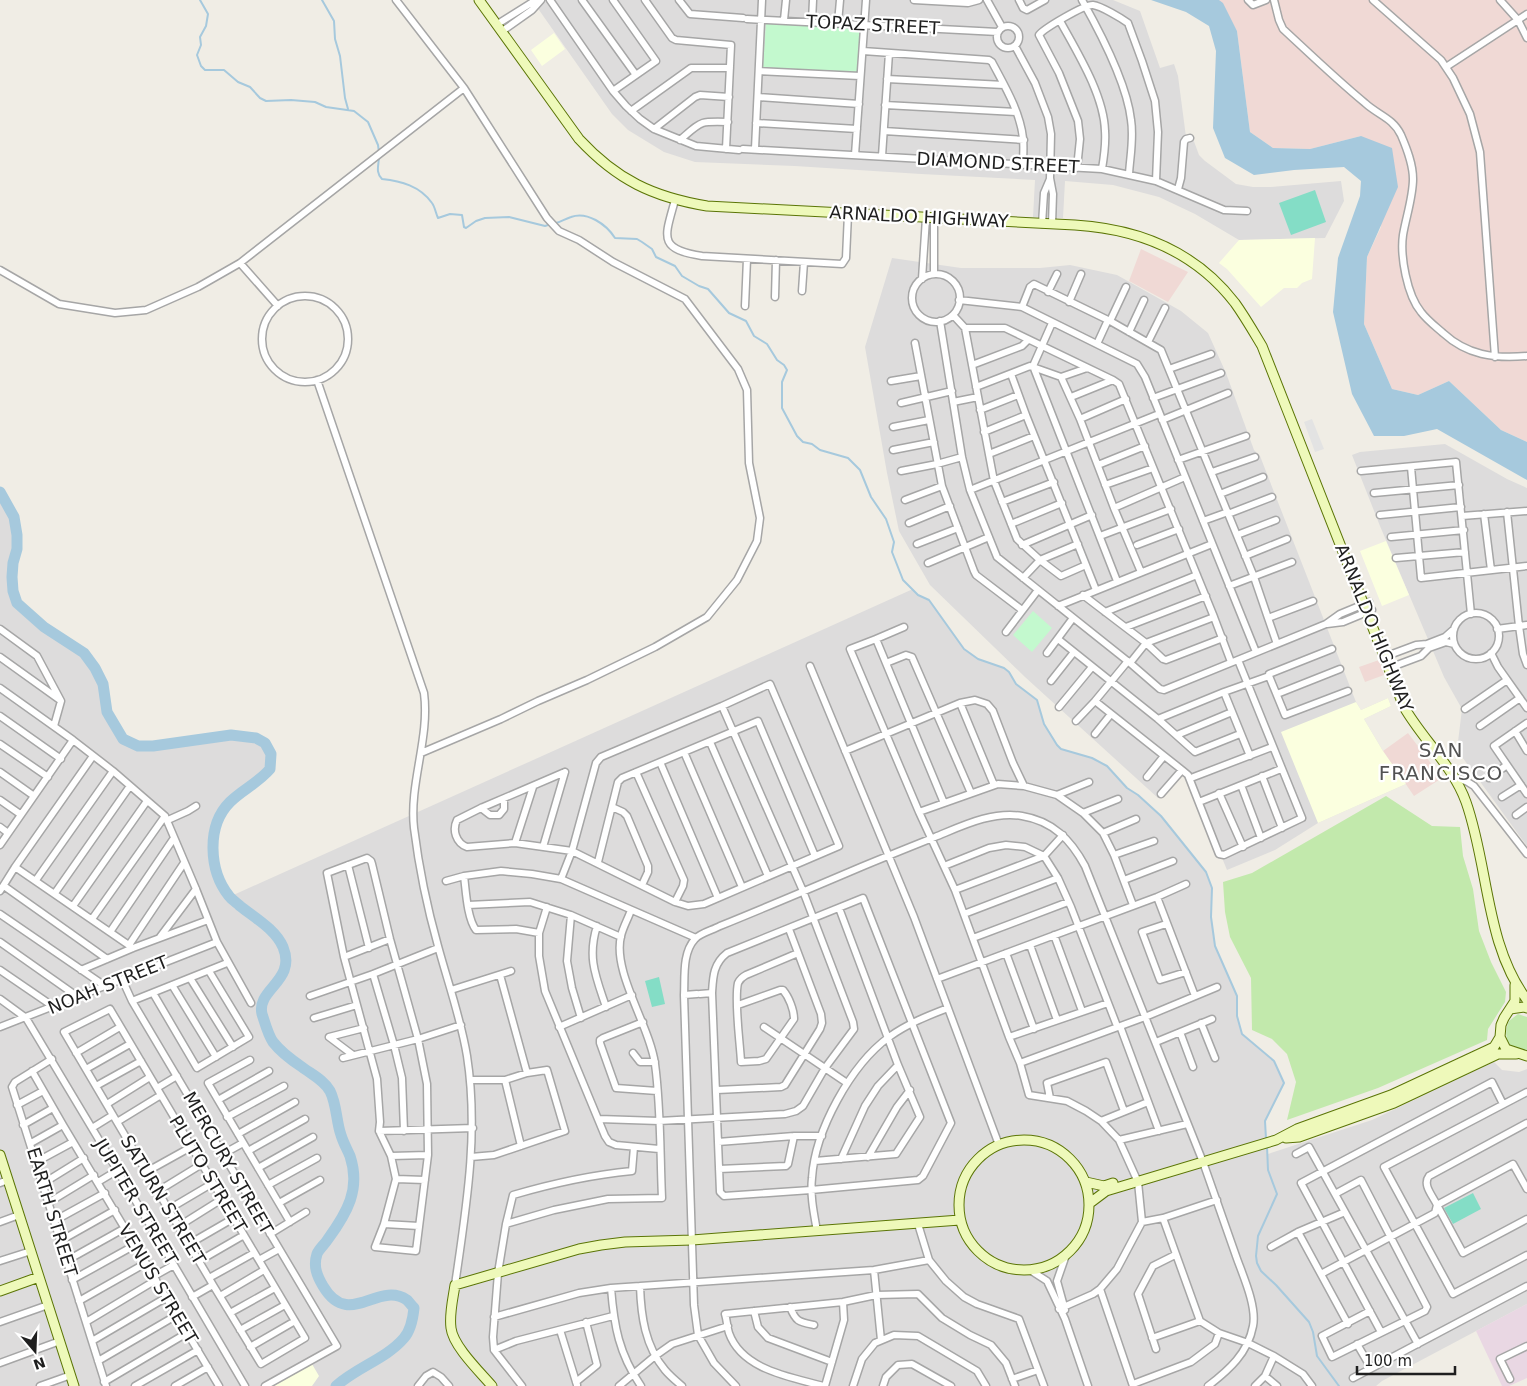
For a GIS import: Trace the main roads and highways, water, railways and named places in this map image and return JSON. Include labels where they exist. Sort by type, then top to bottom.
[{"type":"water","points":[[1151,0],[1219,0],[1223,3],[1237,31],[1250,132],[1273,148],[1310,149],[1361,136],[1392,148],[1398,187],[1367,257],[1364,324],[1392,389],[1418,395],[1449,381],[1501,430],[1527,442],[1527,480],[1437,429],[1404,436],[1374,436],[1352,394],[1333,312],[1338,258],[1360,196],[1361,181],[1344,167],[1254,175],[1225,158],[1213,128],[1216,51],[1209,26],[1186,12]]},
{"type":"waterway","points":[[200,0],[208,14],[206,26],[200,37],[201,45],[197,55],[201,66],[205,70],[224,70],[238,82],[250,87],[260,98],[266,101],[291,100],[315,102],[326,107],[354,111],[368,122],[379,152]]},
{"type":"waterway","points":[[322,0],[334,21],[335,39],[340,56],[348,109]]},
{"type":"waterway","points":[[379,156],[378,171],[382,179],[410,185],[422,192],[433,205],[438,218],[450,214],[462,215],[464,227],[466,228],[476,221],[485,218],[509,217],[545,226],[551,224]]},
{"type":"waterway","points":[[556,223],[571,217],[590,217],[607,228],[615,238],[637,239],[652,249],[656,257],[675,266],[682,276],[708,289],[729,313],[746,321],[754,336],[767,344],[777,360],[787,370],[782,382],[782,408],[797,436],[803,442],[812,444],[820,450],[848,458],[860,470],[871,497],[886,519],[894,542],[892,552],[903,580],[918,595],[929,600],[964,649],[978,659],[1004,668],[1009,672],[1016,684],[1037,700],[1044,724],[1061,749],[1092,758],[1107,766],[1127,788],[1138,795],[1161,816],[1206,872],[1212,888],[1211,917],[1215,946],[1237,996],[1237,1016],[1242,1034],[1274,1061],[1284,1083],[1265,1121],[1266,1139]]},
{"type":"waterway","points":[[0,492],[14,517],[17,535],[17,549],[12,577],[13,591],[17,603],[44,627],[84,653],[95,668],[103,684],[107,712],[123,739],[138,746],[153,746],[231,735],[256,738],[265,743],[271,754],[270,769],[230,802],[222,812],[214,836],[214,862],[222,886],[229,896],[270,929],[283,947],[286,959],[285,968],[281,977],[265,998],[262,1005],[262,1014],[273,1042],[291,1059],[321,1080],[330,1091],[339,1130],[353,1168],[353,1190],[350,1200],[341,1220],[317,1254],[316,1271],[323,1286],[333,1298],[343,1304],[353,1304],[396,1295],[407,1300],[414,1308],[412,1320],[404,1338],[389,1352],[353,1373],[336,1386]]},
{"type":"waterway","points":[[1267,1146],[1268,1170],[1277,1194],[1258,1236],[1257,1263],[1261,1271],[1309,1322],[1313,1332],[1317,1356],[1339,1386]]},
{"type":"district","name":"SAN FRANCISCO","points":[[1441,762]]}]
